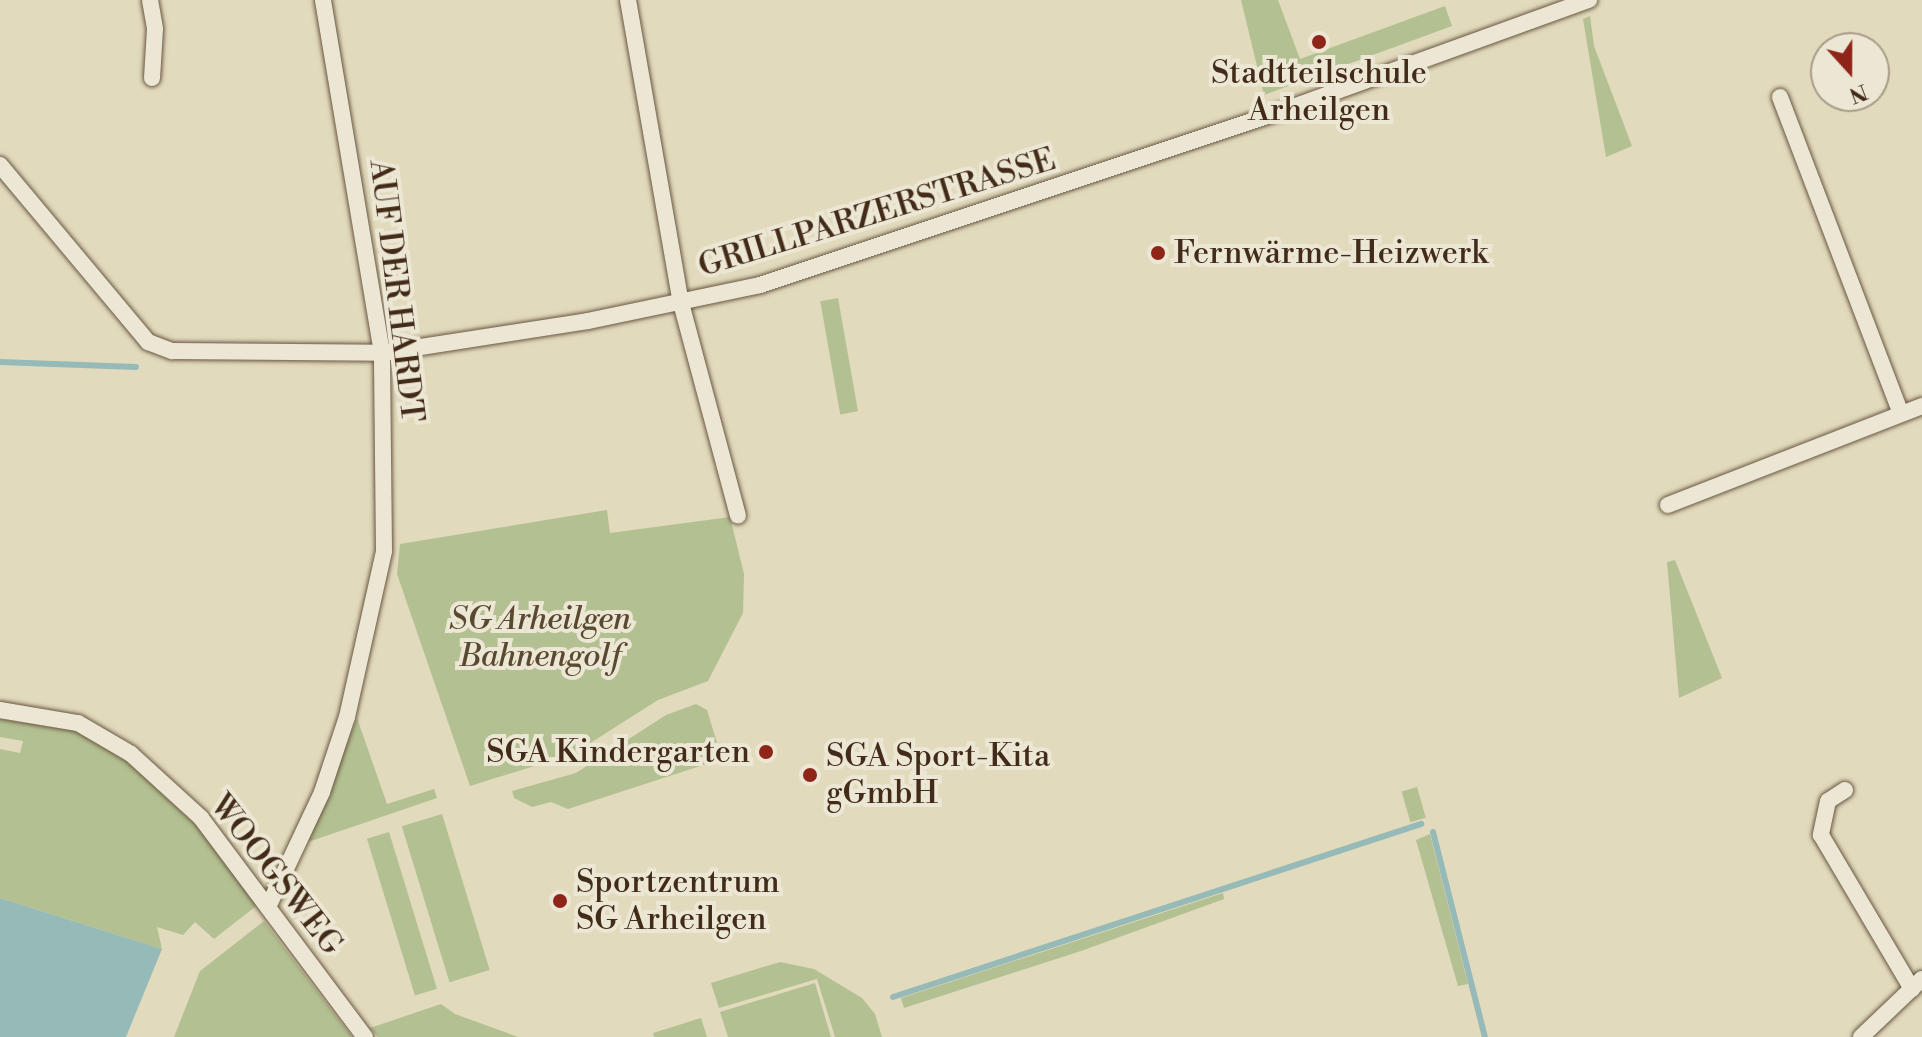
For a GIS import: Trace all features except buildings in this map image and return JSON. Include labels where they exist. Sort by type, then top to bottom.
[{"type":"street","points":[[150,0],[155,29],[152,78]]},
{"type":"street","name":"AUF DER HARDT","points":[[268,907],[322,792],[366,650],[384,551],[382,353],[323,0]]},
{"type":"street","points":[[628,0],[681,303],[738,516]]},
{"type":"street","name":"GRILLPARZERSTRASSE","points":[[0,165],[148,342],[172,351],[382,353],[681,303],[760,285],[1279,112],[1589,0]]},
{"type":"street","points":[[1780,97],[1901,414]]},
{"type":"street","points":[[1668,505],[1922,406]]},
{"type":"street","name":"WOOGSWEG","points":[[0,710],[78,723],[108,737],[201,818],[365,1037]]},
{"type":"street","points":[[1845,790],[1828,801],[1821,835],[1917,984],[1861,1037]]},
{"type":"green space","points":[[1241,0],[1278,0],[1300,59],[1445,6],[1452,26],[1264,95]]},
{"type":"green space","points":[[1590,16],[1594,46],[1632,146],[1606,157],[1583,19]]},
{"type":"green space","points":[[838,298],[858,411],[840,414],[820,301]]},
{"type":"green space","name":"SG Arheilgen Bahnengolf","points":[[607,510],[610,533],[730,517],[744,574],[743,613],[708,681],[658,700],[573,754],[470,786],[397,574],[400,544]]},
{"type":"green space","points":[[1675,560],[1722,678],[1679,698],[1667,562]]},
{"type":"green space","points":[[696,704],[707,710],[722,759],[568,809],[551,802],[532,807],[514,798],[512,791],[576,773],[666,715]]},
{"type":"green space","points":[[357,718],[387,804],[434,789],[437,798],[308,842]]},
{"type":"green space","points":[[0,719],[76,731],[118,753],[196,825],[257,903],[255,907],[214,939],[195,922],[183,935],[157,927],[162,949],[0,898],[0,749],[20,753],[23,741],[0,737]]},
{"type":"green space","points":[[1417,787],[1426,818],[1410,822],[1402,791]]},
{"type":"green space","points":[[442,814],[490,970],[449,982],[402,826]]},
{"type":"green space","points":[[389,832],[437,989],[415,996],[367,839]]},
{"type":"green space","points":[[1430,834],[1468,984],[1458,986],[1416,840]]},
{"type":"green space","points":[[1223,893],[1224,899],[1081,951],[904,1008],[901,998]]},
{"type":"green space","points":[[264,921],[352,1037],[174,1037],[200,971]]},
{"type":"green space","points":[[780,962],[814,969],[862,998],[875,1014],[882,1037],[835,1037],[817,979],[719,1008],[711,983]]},
{"type":"green space","points":[[815,983],[831,1037],[728,1037],[720,1012]]},
{"type":"green space","points":[[441,1004],[455,1014],[518,1037],[378,1037],[370,1028]]},
{"type":"green space","points":[[701,1018],[707,1037],[654,1037],[653,1033]]},
{"type":"water","points":[[0,898],[162,949],[126,1037],[0,1037]]},
{"type":"waterway","points":[[0,362],[136,367]]},
{"type":"waterway","points":[[893,997],[1421,824]]},
{"type":"waterway","points":[[1433,832],[1485,1037]]},
{"type":"place","name":"Stadtteilschule Arheilgen","points":[[1319,42]]},
{"type":"place","name":"Fernwärme-Heizwerk","points":[[1158,253]]},
{"type":"place","name":"SGA Kindergarten","points":[[766,752]]},
{"type":"place","name":"SGA Sport-Kita gGmbH","points":[[810,775]]},
{"type":"place","name":"Sportzentrum SG Arheilgen","points":[[560,901]]}]
